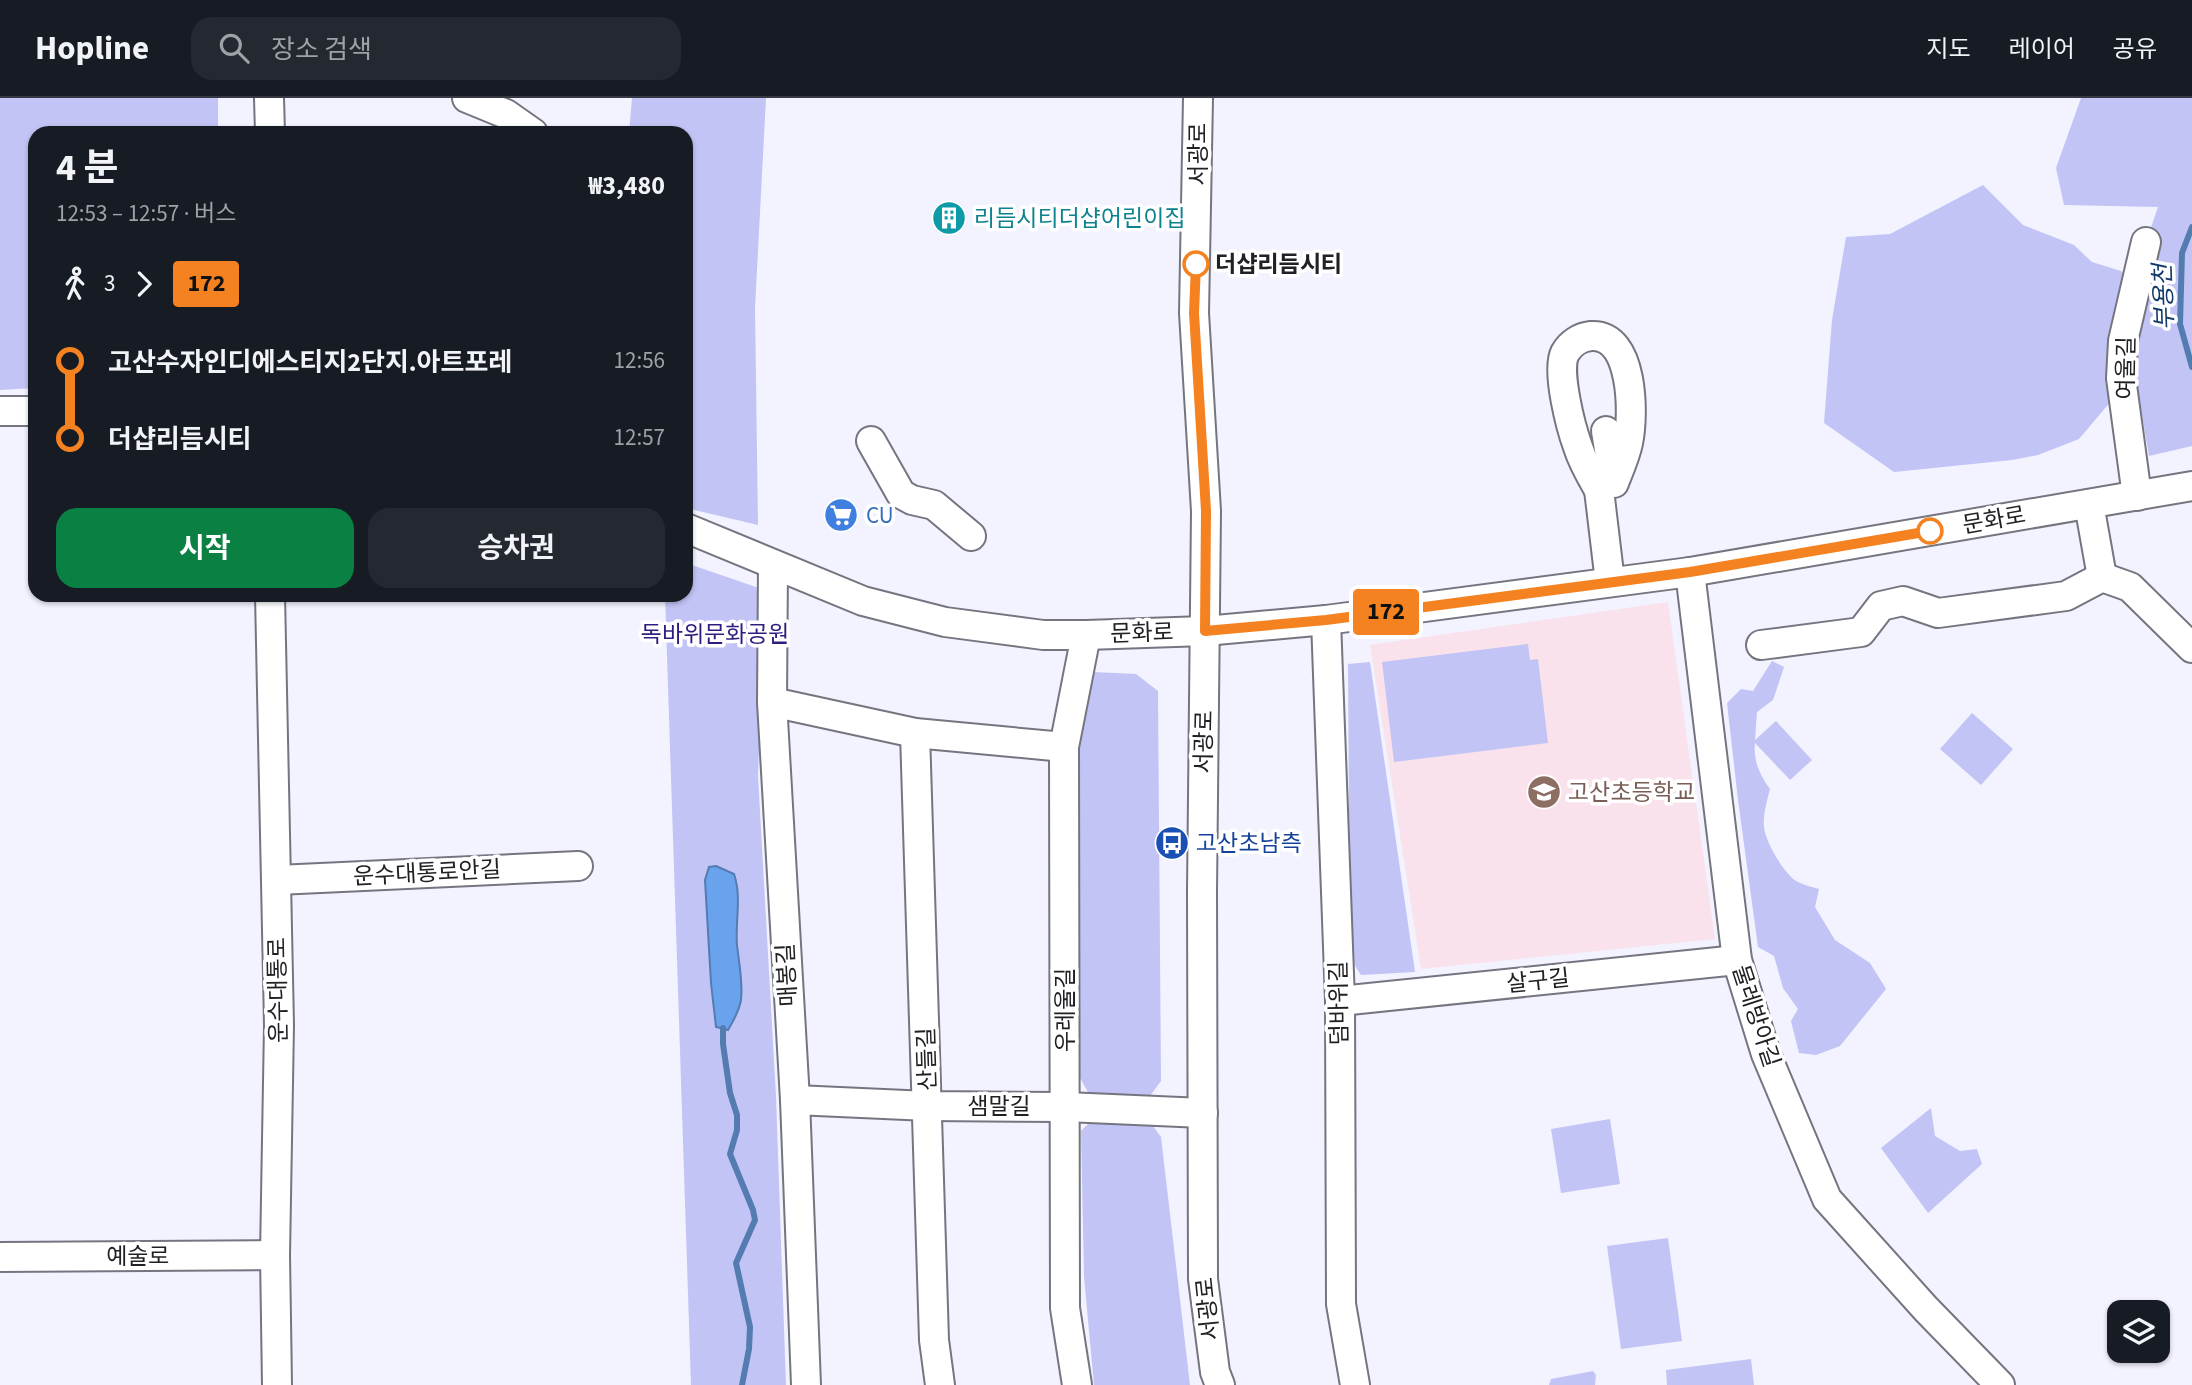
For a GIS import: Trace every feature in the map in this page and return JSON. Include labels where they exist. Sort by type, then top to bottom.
[{"type":"street","points":[[269,98],[270,126]]},
{"type":"street","points":[[467,98],[506,114],[523,126]]},
{"type":"street","name":"서광로","points":[[1198,98],[1194,313],[1206,511],[1202,892],[1203,1279],[1220,1385]]},
{"type":"street","name":"여울길","points":[[2137,495],[2121,378],[2123,341],[2146,242]]},
{"type":"street","points":[[0,411],[28,411]]},
{"type":"street","points":[[1600,431],[1619,581]]},
{"type":"street","points":[[871,441],[901,494],[912,500],[934,505],[971,536]]},
{"type":"street","name":"문화로","points":[[693,531],[863,601],[945,622],[1043,635],[1086,635],[1205,631],[1326,620],[1690,572],[2178,488]]},
{"type":"street","points":[[2089,504],[2102,577]]},
{"type":"street","name":"매봉길","points":[[773,565],[772,702],[794,1100],[806,1385]]},
{"type":"street","name":"물레방아길","points":[[1690,572],[1737,960],[1766,1054],[1827,1199],[1926,1309],[2000,1385]]},
{"type":"street","points":[[1761,645],[1861,632],[1881,606],[1903,601],[1938,613],[2066,596],[2102,577],[2130,587],[2192,648]]},
{"type":"street","name":"운수대통로","points":[[270,602],[279,1025],[275,1255],[277,1385]]},
{"type":"street","name":"덤바위길","points":[[1326,620],[1340,1001],[1340,1304],[1355,1385]]},
{"type":"street","name":"우레울길","points":[[1077,1385],[1065,1308],[1064,747],[1086,635]]},
{"type":"street","points":[[772,702],[915,733],[1064,747]]},
{"type":"street","name":"산들길","points":[[915,733],[934,1339],[940,1385]]},
{"type":"street","name":"운수대통로안길","points":[[276,880],[578,866]]},
{"type":"street","name":"살구길","points":[[1340,1001],[1737,960]]},
{"type":"street","name":"샘말길","points":[[794,1100],[1203,1113]]},
{"type":"street","name":"예술로","points":[[0,1257],[275,1255]]},
{"type":"shaded area","name":"고산초등학교","points":[[1668,602],[1715,939],[1421,969],[1370,645]]},
{"type":"shaded area","points":[[716,866],[734,874],[738,891],[737,945],[741,1000],[728,1030],[716,1027],[711,983],[705,880],[709,867]]},
{"type":"green space","points":[[0,98],[218,98],[218,126],[28,126],[28,388],[0,390]]},
{"type":"green space","points":[[632,98],[766,98],[755,308],[758,525],[693,510],[693,126],[630,126]]},
{"type":"green space","points":[[2081,98],[2192,98],[2192,446],[2149,456],[2133,363],[2112,400],[2079,439],[2038,455],[2012,460],[1894,472],[1824,423],[1832,320],[1846,237],[1890,234],[1983,185],[2023,225],[2074,245],[2092,262],[2121,271],[2132,283],[2158,207],[2064,205],[2056,168]]},
{"type":"green space","name":"독바위문화공원","points":[[693,565],[765,590],[758,776],[776,1096],[786,1385],[691,1385],[665,602],[693,602]]},
{"type":"green space","points":[[1528,644],[1530,660],[1538,659],[1548,743],[1394,762],[1382,662]]},
{"type":"green space","points":[[1772,661],[1784,667],[1773,700],[1757,712],[1755,740],[1776,721],[1812,760],[1790,780],[1755,743],[1758,767],[1770,789],[1764,817],[1765,833],[1787,873],[1798,882],[1819,889],[1815,907],[1835,940],[1870,963],[1886,989],[1840,1046],[1816,1055],[1799,1053],[1791,1021],[1798,1009],[1783,988],[1774,956],[1758,947],[1727,703],[1741,689],[1753,691]]},
{"type":"green space","points":[[1370,662],[1415,972],[1361,975],[1350,958],[1348,664]]},
{"type":"green space","points":[[1093,672],[1136,674],[1158,691],[1161,1081],[1150,1096],[1089,1094],[1080,1078],[1079,718]]},
{"type":"green space","points":[[1972,713],[2013,749],[1981,785],[1940,749]]},
{"type":"green space","points":[[1931,1108],[1935,1136],[1960,1151],[1977,1149],[1982,1164],[1928,1213],[1881,1148]]},
{"type":"green space","points":[[1610,1119],[1620,1184],[1561,1193],[1551,1129]]},
{"type":"green space","points":[[1092,1120],[1146,1120],[1161,1137],[1190,1385],[1094,1385],[1084,1277],[1081,1131]]},
{"type":"green space","points":[[1668,1238],[1682,1341],[1621,1349],[1607,1246]]},
{"type":"green space","points":[[1751,1359],[1754,1385],[1667,1385],[1666,1370]]},
{"type":"green space","points":[[1593,1371],[1596,1375],[1595,1385],[1549,1385],[1551,1379]]},
{"type":"waterway","name":"부용천","points":[[2192,227],[2182,253],[2180,324],[2192,367]]},
{"type":"waterway","points":[[723,1028],[730,1093],[737,1115],[737,1130],[730,1154],[755,1220],[736,1263],[750,1327],[742,1385]]},
{"type":"bus line","name":"172","points":[[1196,264],[1194,313],[1206,511],[1205,631],[1326,620],[1690,572],[1930,531]]},
{"type":"place","name":"리듬시티더샵어린이집","points":[[949,218]]},
{"type":"place","name":"더샵리듬시티","points":[[1196,264]]},
{"type":"place","name":"CU","points":[[841,515]]},
{"type":"place","name":"고산초등학교","points":[[1544,792]]},
{"type":"place","name":"고산초남측","points":[[1172,843]]}]
